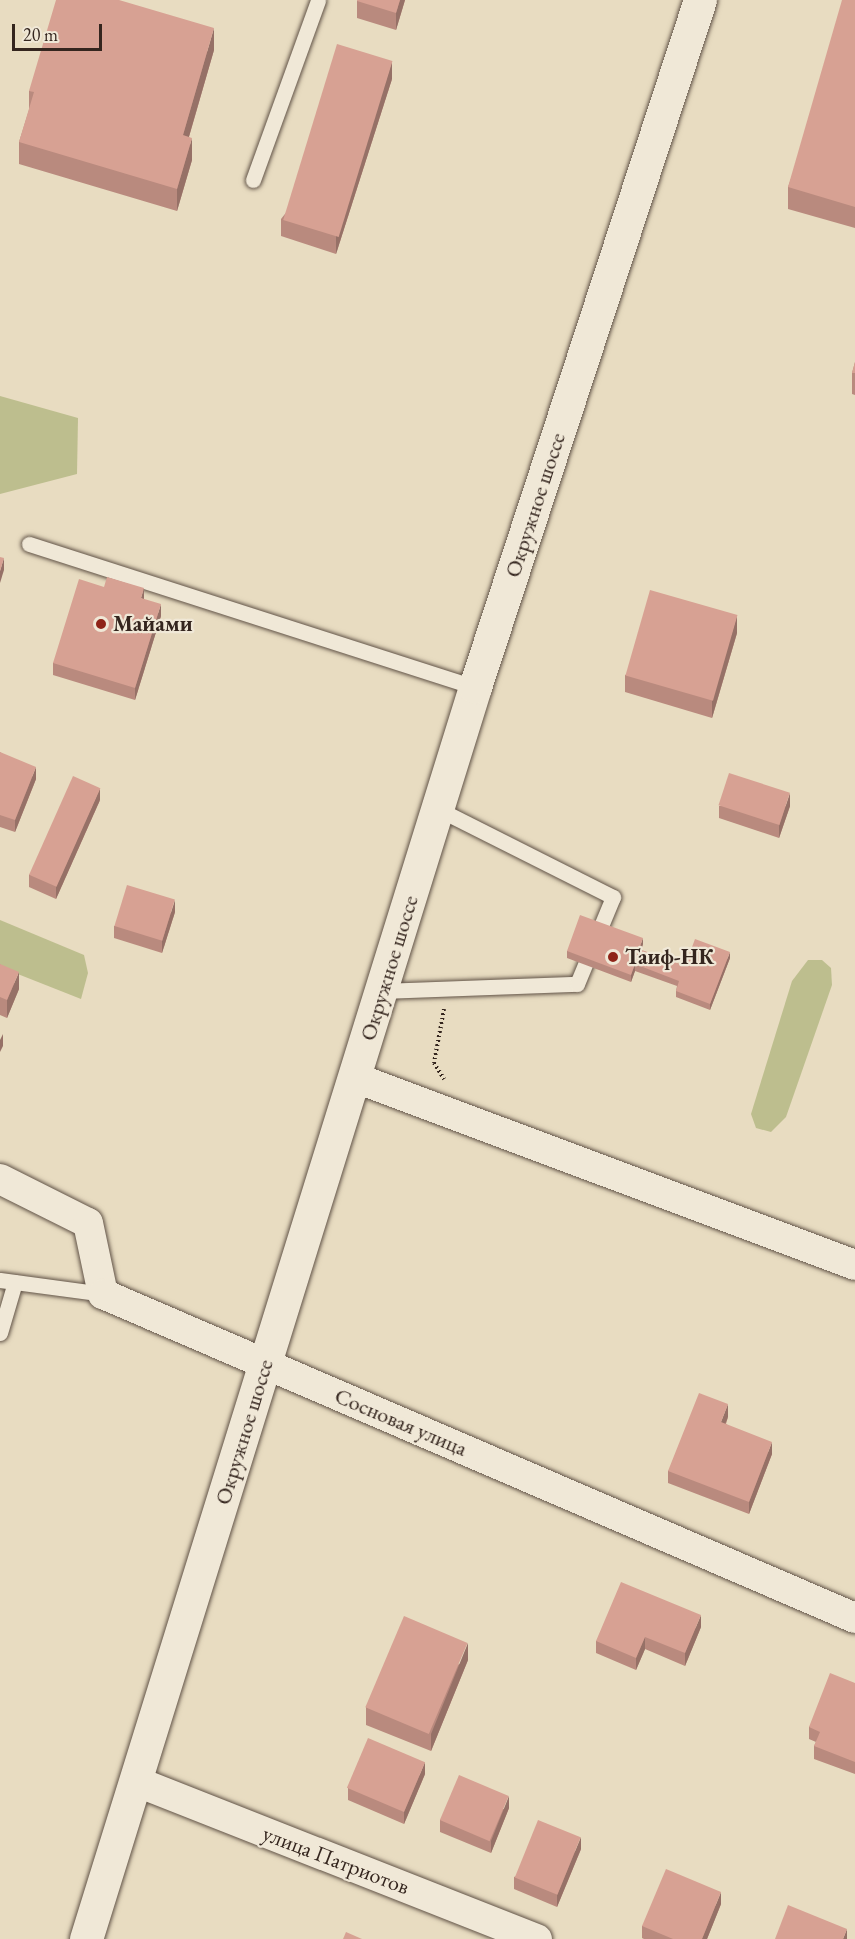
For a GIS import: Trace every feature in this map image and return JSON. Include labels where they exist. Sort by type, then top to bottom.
[{"type":"street","name":"Окружное шоссе","points":[[86,1939],[356,1078],[475,687],[700,0]]},
{"type":"street","points":[[356,1078],[855,1265]]},
{"type":"street","points":[[0,1179],[88,1223],[104,1294]]},
{"type":"street","name":"Сосновая улица","points":[[104,1294],[855,1618]]},
{"type":"street","name":"улица Патриотов","points":[[135,1781],[537,1939]]},
{"type":"lane","points":[[253,180],[318,0]]},
{"type":"lane","points":[[29,544],[475,687]]},
{"type":"lane","points":[[382,992],[577,984],[613,897],[438,809]]},
{"type":"lane","points":[[0,1333],[8,1281],[104,1294]]},
{"type":"green space","points":[[0,396],[78,418],[77,474],[0,494]]},
{"type":"green space","points":[[0,920],[84,955],[88,973],[81,999],[0,967]]},
{"type":"green space","points":[[808,960],[822,960],[831,968],[832,985],[786,1117],[771,1132],[756,1128],[751,1114],[792,981]]},
{"type":"building","points":[[56,0],[119,0],[214,28],[183,135],[192,138],[177,189],[19,142],[34,92],[29,91]]},
{"type":"building","points":[[357,0],[400,0],[396,13]]},
{"type":"building","points":[[842,0],[855,0],[855,207],[788,187]]},
{"type":"building","points":[[337,44],[392,61],[339,237],[283,220]]},
{"type":"building","points":[[0,557],[4,558],[0,571]]},
{"type":"building","points":[[107,577],[144,588],[141,598],[161,604],[135,688],[53,663],[79,579],[104,587]]},
{"type":"building","points":[[650,590],[737,615],[713,701],[625,676]]},
{"type":"building","points":[[0,752],[36,767],[15,820],[0,815]]},
{"type":"building","points":[[729,773],[790,793],[779,825],[718,805]]},
{"type":"building","points":[[73,776],[100,788],[56,887],[29,875]]},
{"type":"building","points":[[127,885],[175,900],[162,941],[114,926]]},
{"type":"building","points":[[580,915],[643,938],[639,949],[685,966],[695,939],[730,952],[710,1004],[676,991],[679,981],[635,964],[631,975],[567,951]]},
{"type":"building","points":[[0,964],[19,972],[7,1000],[0,997]]},
{"type":"building","points":[[699,1393],[728,1404],[721,1422],[772,1442],[749,1502],[668,1471]]},
{"type":"building","points":[[621,1582],[701,1615],[685,1653],[645,1637],[636,1658],[596,1641]]},
{"type":"building","points":[[404,1616],[468,1643],[429,1734],[365,1707]]},
{"type":"building","points":[[830,1673],[855,1683],[855,1762],[814,1746],[820,1732],[809,1727]]},
{"type":"building","points":[[368,1738],[425,1762],[404,1812],[347,1788]]},
{"type":"building","points":[[459,1775],[509,1796],[490,1841],[440,1820]]},
{"type":"building","points":[[538,1820],[581,1837],[557,1895],[515,1877]]},
{"type":"building","points":[[666,1869],[721,1892],[702,1939],[673,1939],[642,1926]]},
{"type":"building","points":[[788,1905],[847,1929],[843,1939],[775,1939]]},
{"type":"building","points":[[346,1932],[362,1939],[343,1939]]},
{"type":"place","name":"Майами","points":[[101,624]]},
{"type":"place","name":"Таиф-НК","points":[[613,957]]}]
